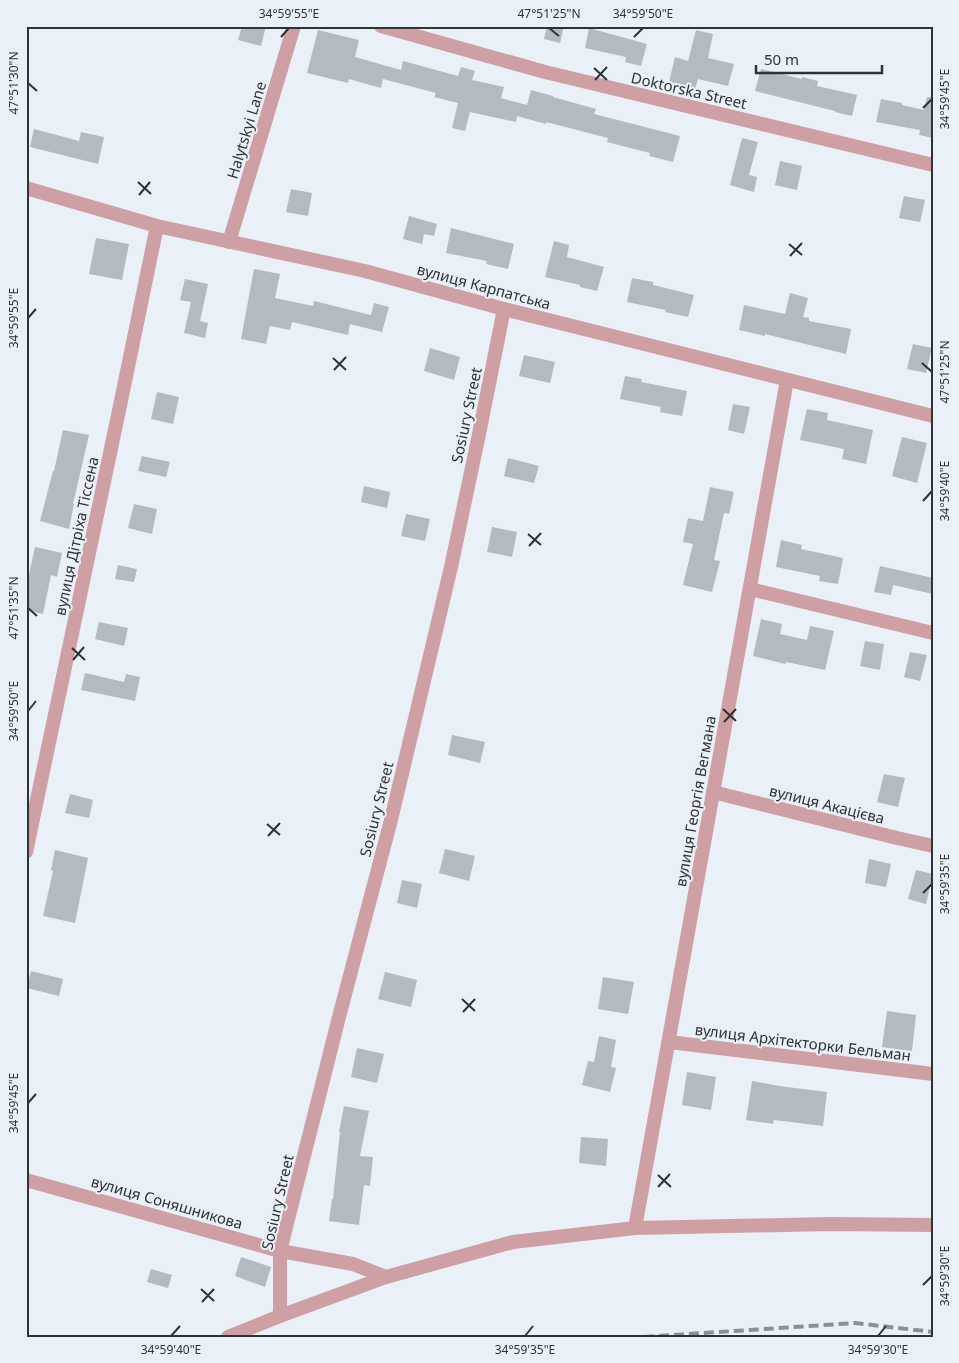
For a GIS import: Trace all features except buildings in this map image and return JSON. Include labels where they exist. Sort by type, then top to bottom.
[{"type":"street","name":"Halytskyi Lane","points":[[228,242],[294,26]]},
{"type":"street","name":"Doktorska Street","points":[[381,26],[545,72],[933,165]]},
{"type":"street","name":"вулиця Карпатська","points":[[26,188],[157,226],[365,271],[504,309],[933,416]]},
{"type":"street","name":"вулиця Дітріха Тіссена","points":[[26,852],[157,226]]},
{"type":"street","name":"Sosiury Street","points":[[280,1316],[280,1251],[396,800],[451,567],[504,309]]},
{"type":"street","name":"вулиця Георгія Вегмана","points":[[635,1228],[787,380]]},
{"type":"street","points":[[750,589],[933,633]]},
{"type":"street","name":"вулиця Акацієва","points":[[713,792],[933,846]]},
{"type":"street","name":"вулиця Архітекторки Бельман","points":[[669,1042],[933,1074]]},
{"type":"street","name":"вулиця Соняшникова","points":[[26,1180],[280,1251],[354,1264],[386,1278]]},
{"type":"street","points":[[228,1337],[386,1278],[513,1242],[635,1228],[830,1224],[933,1225]]},
{"type":"railway","points":[[644,1337],[855,1323],[933,1332]]}]
